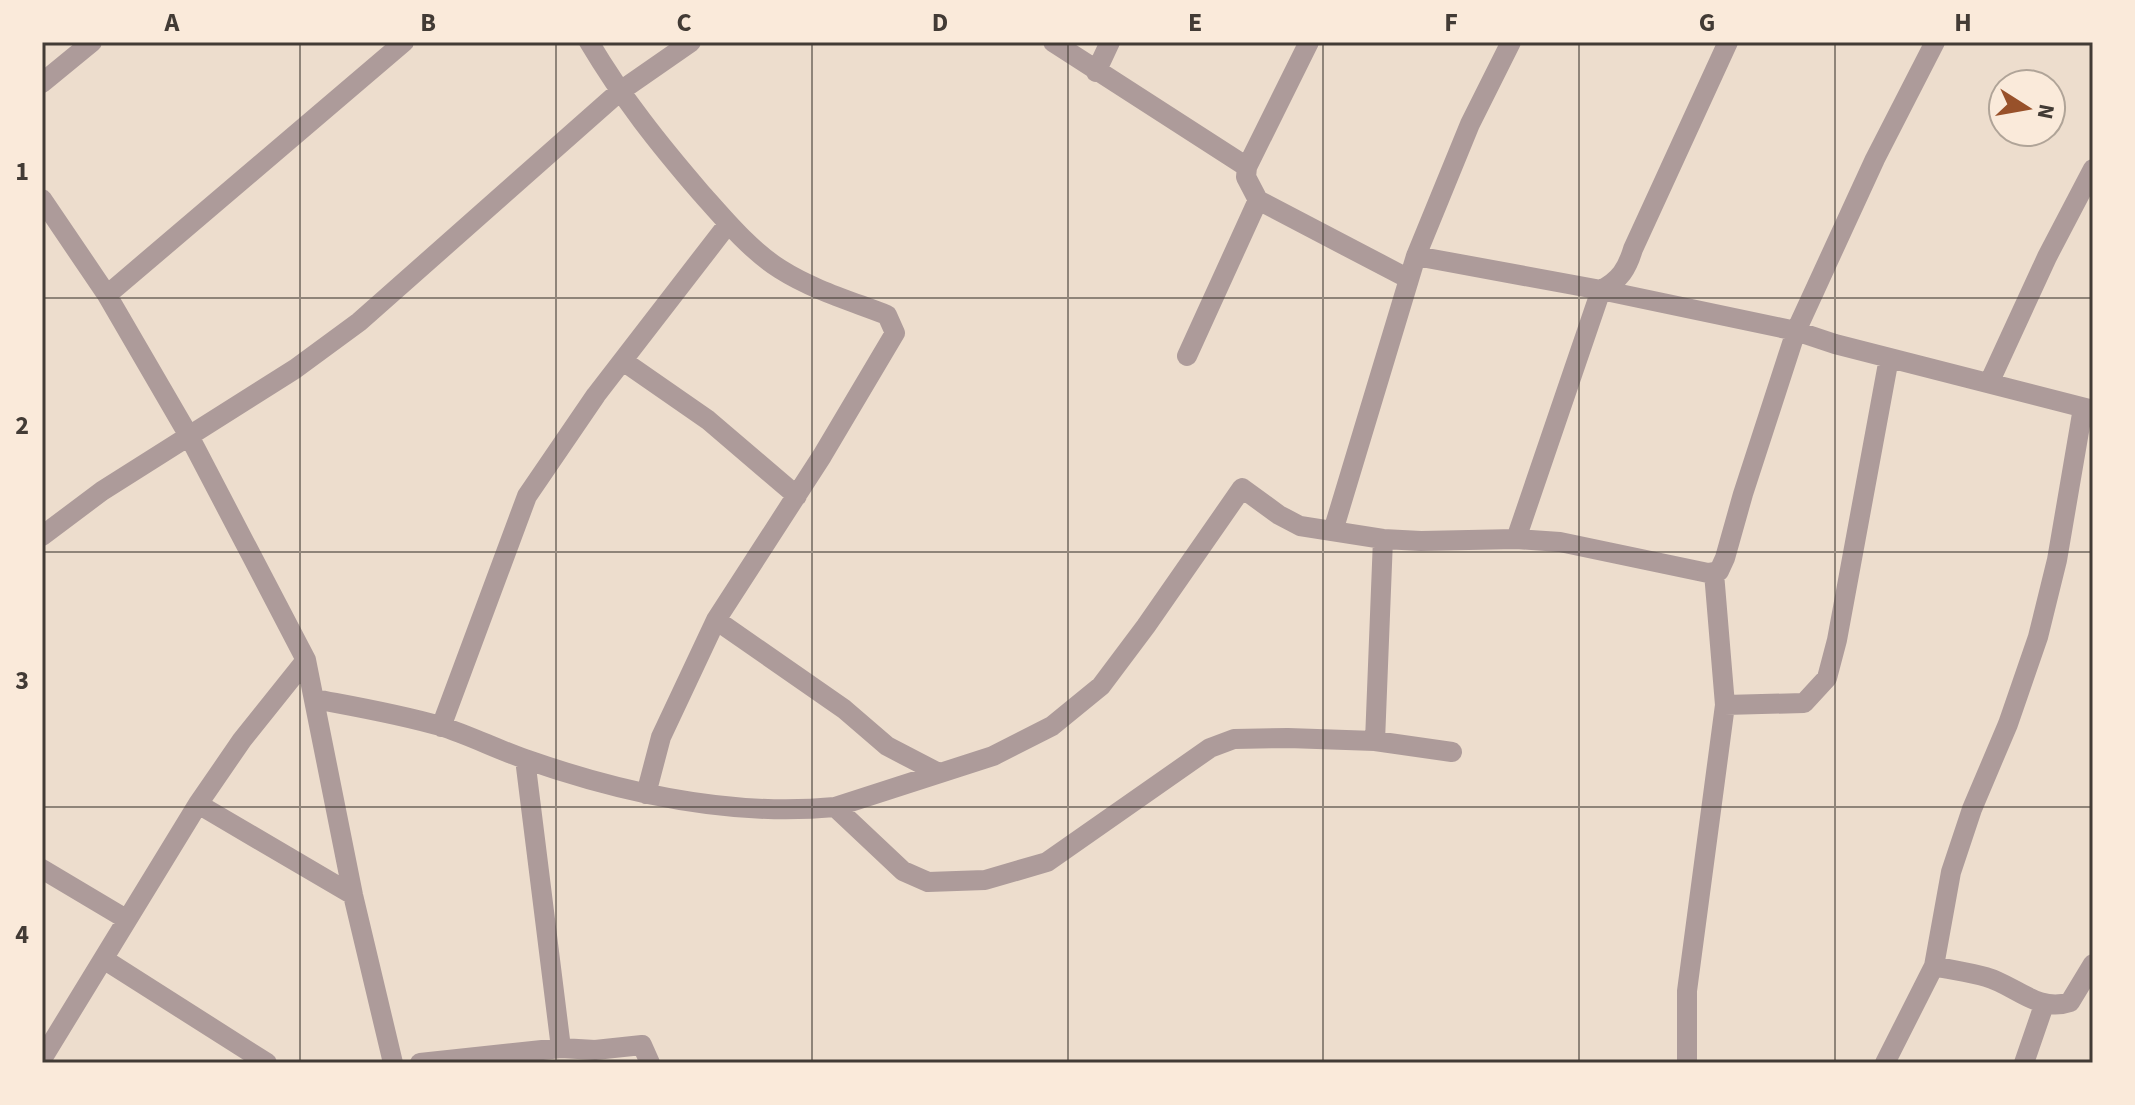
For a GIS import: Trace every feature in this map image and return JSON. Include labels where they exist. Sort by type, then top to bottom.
[{"type":"street","points":[[42,83],[92,42]]},
{"type":"street","points":[[107,295],[404,42]]},
{"type":"street","points":[[589,42],[619,92],[663,151],[728,224],[778,268],[808,284],[887,315],[895,333],[797,496],[716,620],[661,737],[646,794]]},
{"type":"street","points":[[42,536],[102,491],[295,369],[359,322],[619,92],[691,42]]},
{"type":"street","points":[[1053,42],[1247,167]]},
{"type":"street","points":[[1096,72],[1110,42]]},
{"type":"street","points":[[1309,42],[1247,167],[1246,177],[1258,200],[1409,279]]},
{"type":"street","points":[[1333,531],[1416,256],[1470,124],[1511,42]]},
{"type":"street","points":[[1516,539],[1601,290],[1613,284],[1627,268],[1728,42]]},
{"type":"street","points":[[315,699],[441,727],[525,759],[646,794],[762,809],[835,807],[993,756],[1052,726],[1101,686],[1242,488],[1300,526],[1383,539],[1516,539],[1584,546],[1714,573],[1721,569],[1725,558],[1796,331],[1875,159],[1935,42]]},
{"type":"street","points":[[1989,383],[2047,257],[2093,169]]},
{"type":"street","points":[[42,199],[107,295],[189,436],[306,660],[353,895],[393,1063]]},
{"type":"street","points":[[1187,356],[1258,200]]},
{"type":"street","points":[[441,727],[527,496],[596,395],[728,224]]},
{"type":"street","points":[[1416,256],[1601,290],[1796,331],[2088,409],[2038,637],[1951,872],[1934,966],[1885,1063]]},
{"type":"street","points":[[1725,705],[1804,703],[1827,678],[1837,640],[1889,358]]},
{"type":"street","points":[[623,361],[708,420],[797,496]]},
{"type":"street","points":[[1375,741],[1383,539]]},
{"type":"street","points":[[1687,1063],[1687,991],[1725,705],[1714,573]]},
{"type":"street","points":[[716,620],[844,709],[887,746],[937,772]]},
{"type":"street","points":[[42,1059],[198,804],[242,740],[306,660]]},
{"type":"street","points":[[835,807],[903,871],[928,882],[985,880],[1047,862],[1210,748],[1234,739],[1375,741],[1452,752]]},
{"type":"street","points":[[525,759],[561,1048]]},
{"type":"street","points":[[198,804],[353,895]]},
{"type":"street","points":[[42,869],[126,919]]},
{"type":"street","points":[[105,960],[267,1063]]},
{"type":"street","points":[[1934,966],[1988,977],[2044,1005],[2057,1007],[2070,1002],[2093,964]]},
{"type":"street","points":[[2024,1063],[2044,1005]]},
{"type":"street","points":[[420,1063],[561,1048],[595,1050],[642,1045],[650,1063]]}]
